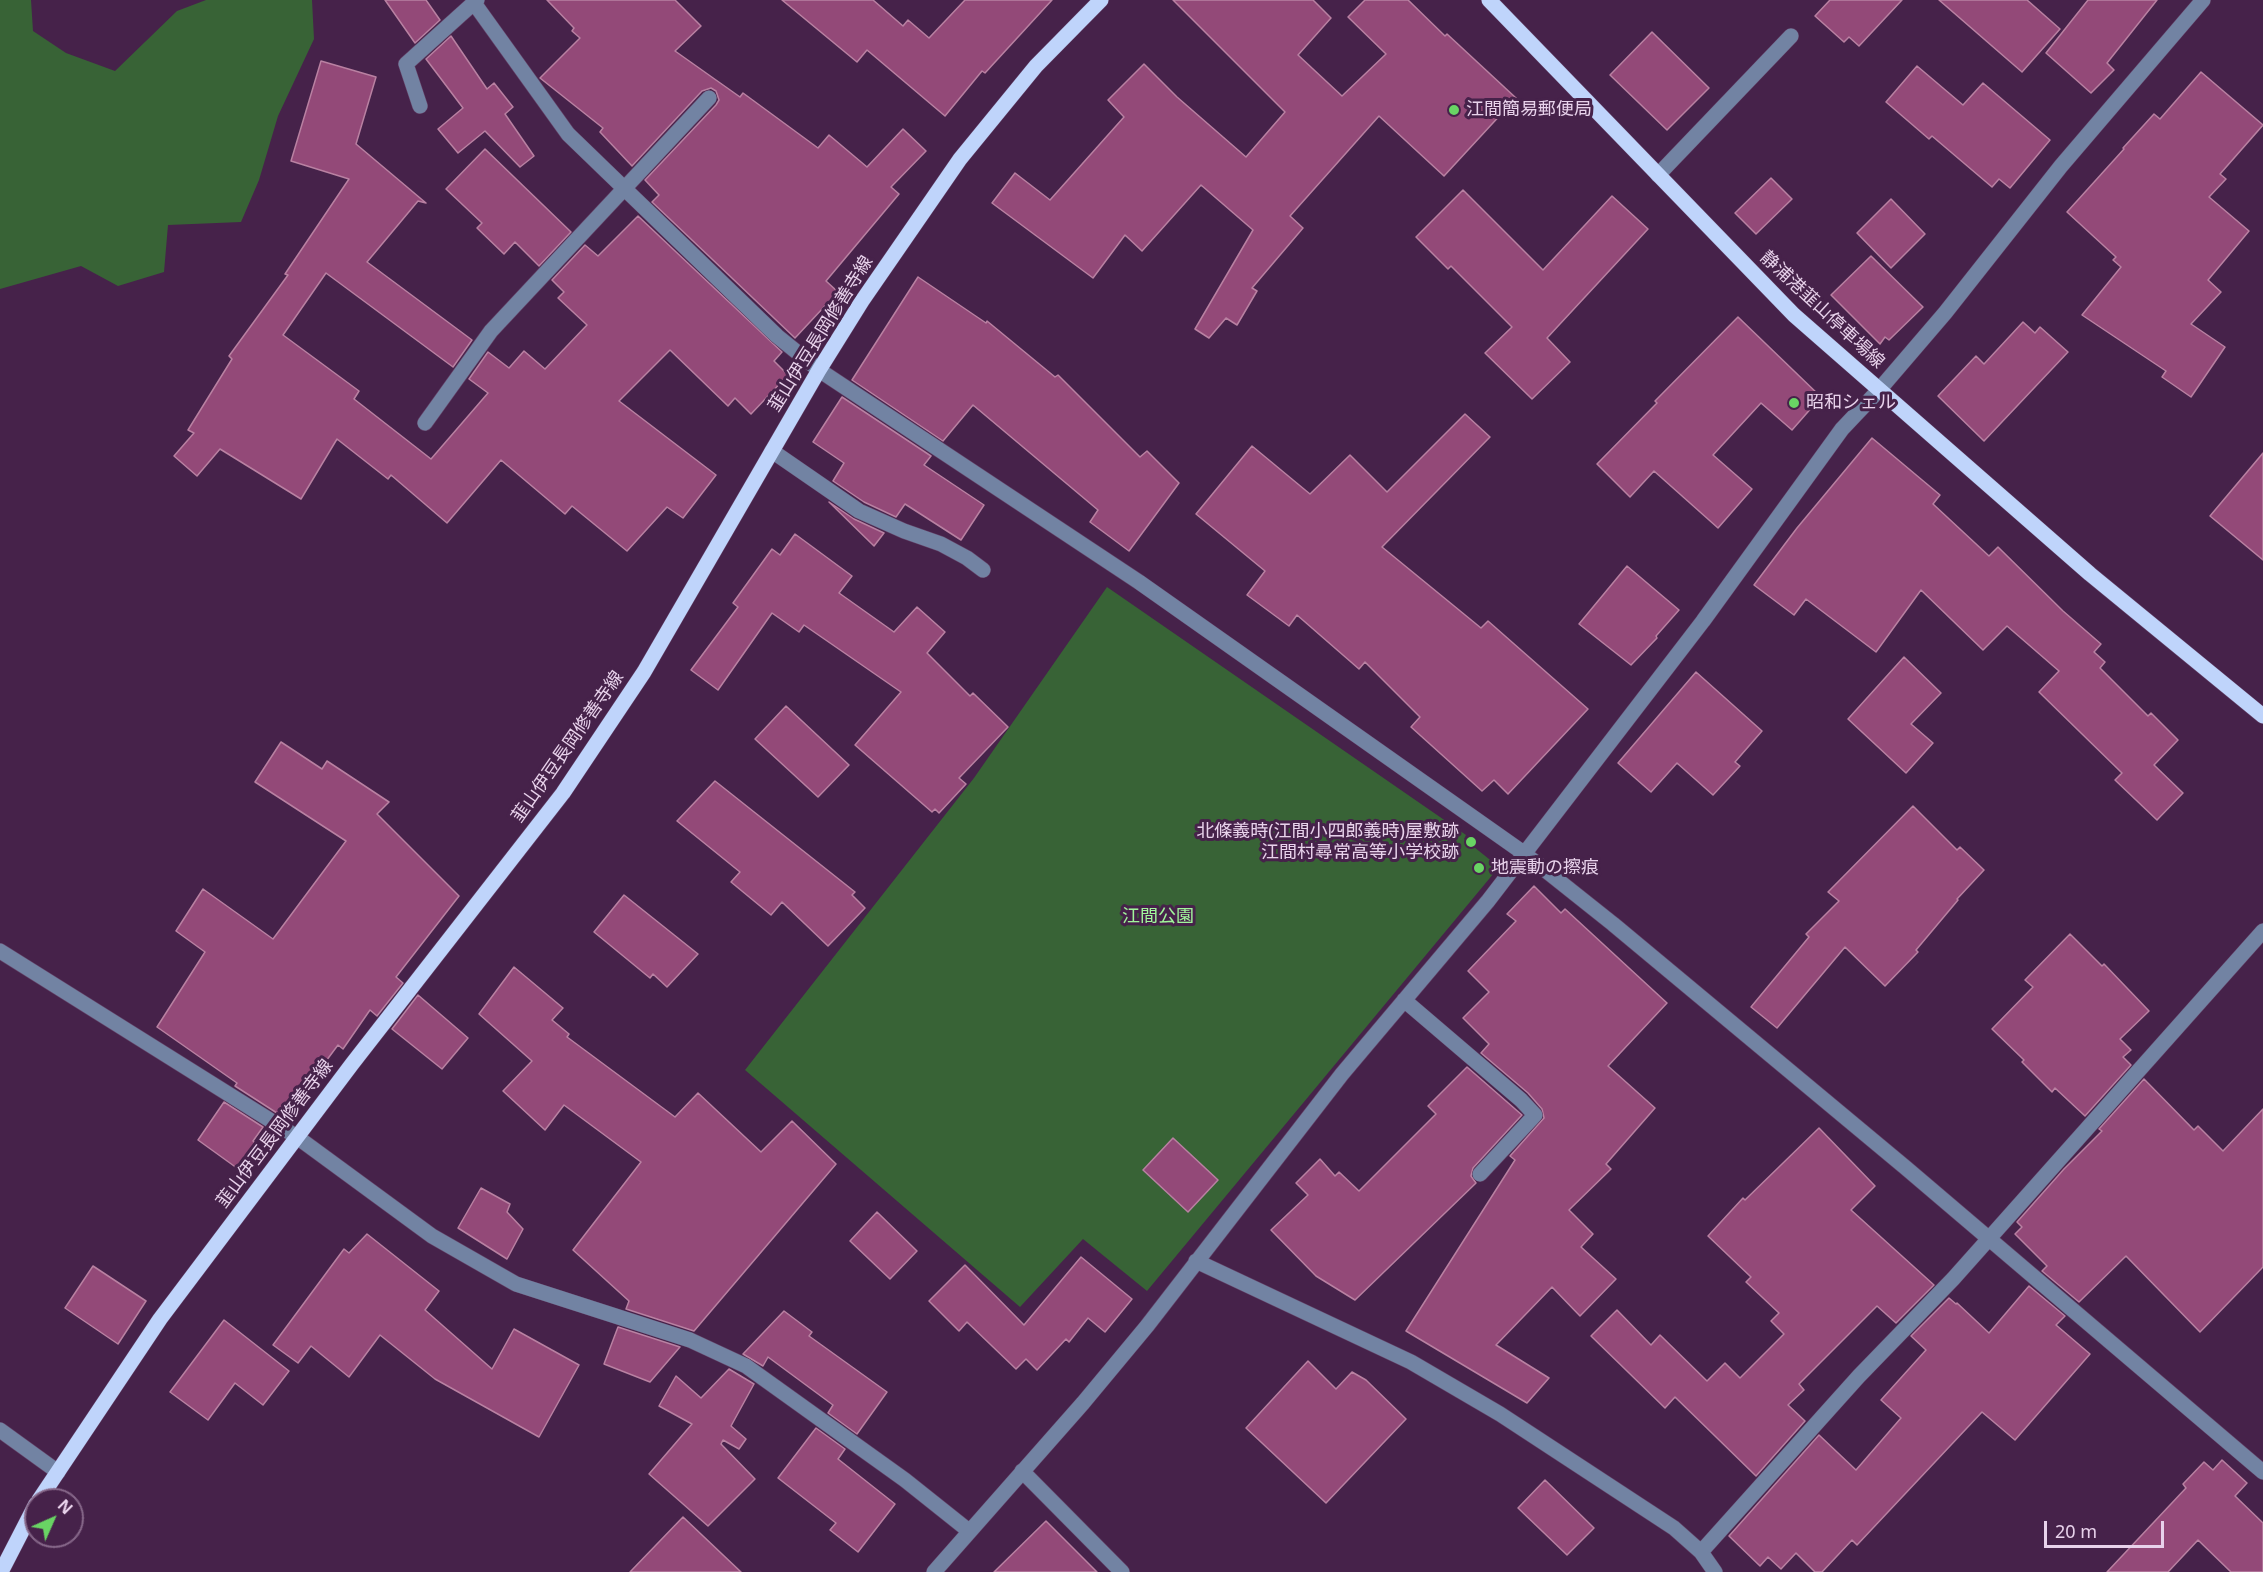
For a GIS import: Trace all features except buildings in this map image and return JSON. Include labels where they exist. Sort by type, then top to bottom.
[{"type":"main road","name":"韮山伊豆長岡修善寺線","points":[[47,1488],[160,1319],[297,1137],[563,793],[644,672],[819,370],[862,302],[960,159],[1036,66],[1101,0]]},
{"type":"main road","name":"静浦港韮山停車場線","points":[[1489,0],[1794,315],[2090,574],[2263,716]]},
{"type":"main road","points":[[1,1572],[24,1527]]},
{"type":"street","points":[[934,1572],[969,1531],[991,1510],[1147,1326],[1342,1074],[1525,854],[1703,621],[1842,429],[1945,313],[2061,166],[2203,0]]},
{"type":"street","points":[[420,106],[406,64],[475,2],[568,134],[777,336],[819,370],[1139,582],[1525,854],[1613,924],[1988,1238],[2263,1472]]},
{"type":"street","points":[[1658,175],[1791,36]]},
{"type":"street","points":[[424,423],[491,331],[709,98]]},
{"type":"street","points":[[772,451],[859,511],[941,544],[983,570]]},
{"type":"street","points":[[1701,1552],[1774,1469],[1953,1279],[2263,931]]},
{"type":"street","points":[[0,951],[297,1137],[432,1236],[516,1284],[690,1340],[746,1366],[905,1480],[969,1531]]},
{"type":"street","points":[[1404,1000],[1521,1100],[1535,1115],[1480,1174]]},
{"type":"street","points":[[1196,1261],[1411,1362],[1500,1414],[1674,1528],[1701,1552],[1715,1572]]},
{"type":"street","points":[[0,1430],[57,1472]]},
{"type":"street","points":[[1022,1471],[1122,1572]]},
{"type":"green space","points":[[0,0],[31,0],[33,31],[66,53],[115,71],[177,11],[206,0],[312,0],[314,39],[278,116],[259,180],[241,222],[168,225],[164,272],[118,286],[81,266],[0,289]]},
{"type":"green space","name":"江間公園","points":[[1107,587],[1466,835],[1464,839],[1499,867],[1147,1291],[1083,1239],[1020,1307],[745,1070],[974,778]]},
{"type":"place","name":"江間簡易郵便局","points":[[1454,110]]},
{"type":"place","name":"昭和シェル","points":[[1794,403]]},
{"type":"place","name":"北條義時(江間小四郎義時)屋敷跡 江間村尋常高等小学校跡","points":[[1471,842]]},
{"type":"place","name":"地震動の擦痕","points":[[1479,868]]}]
